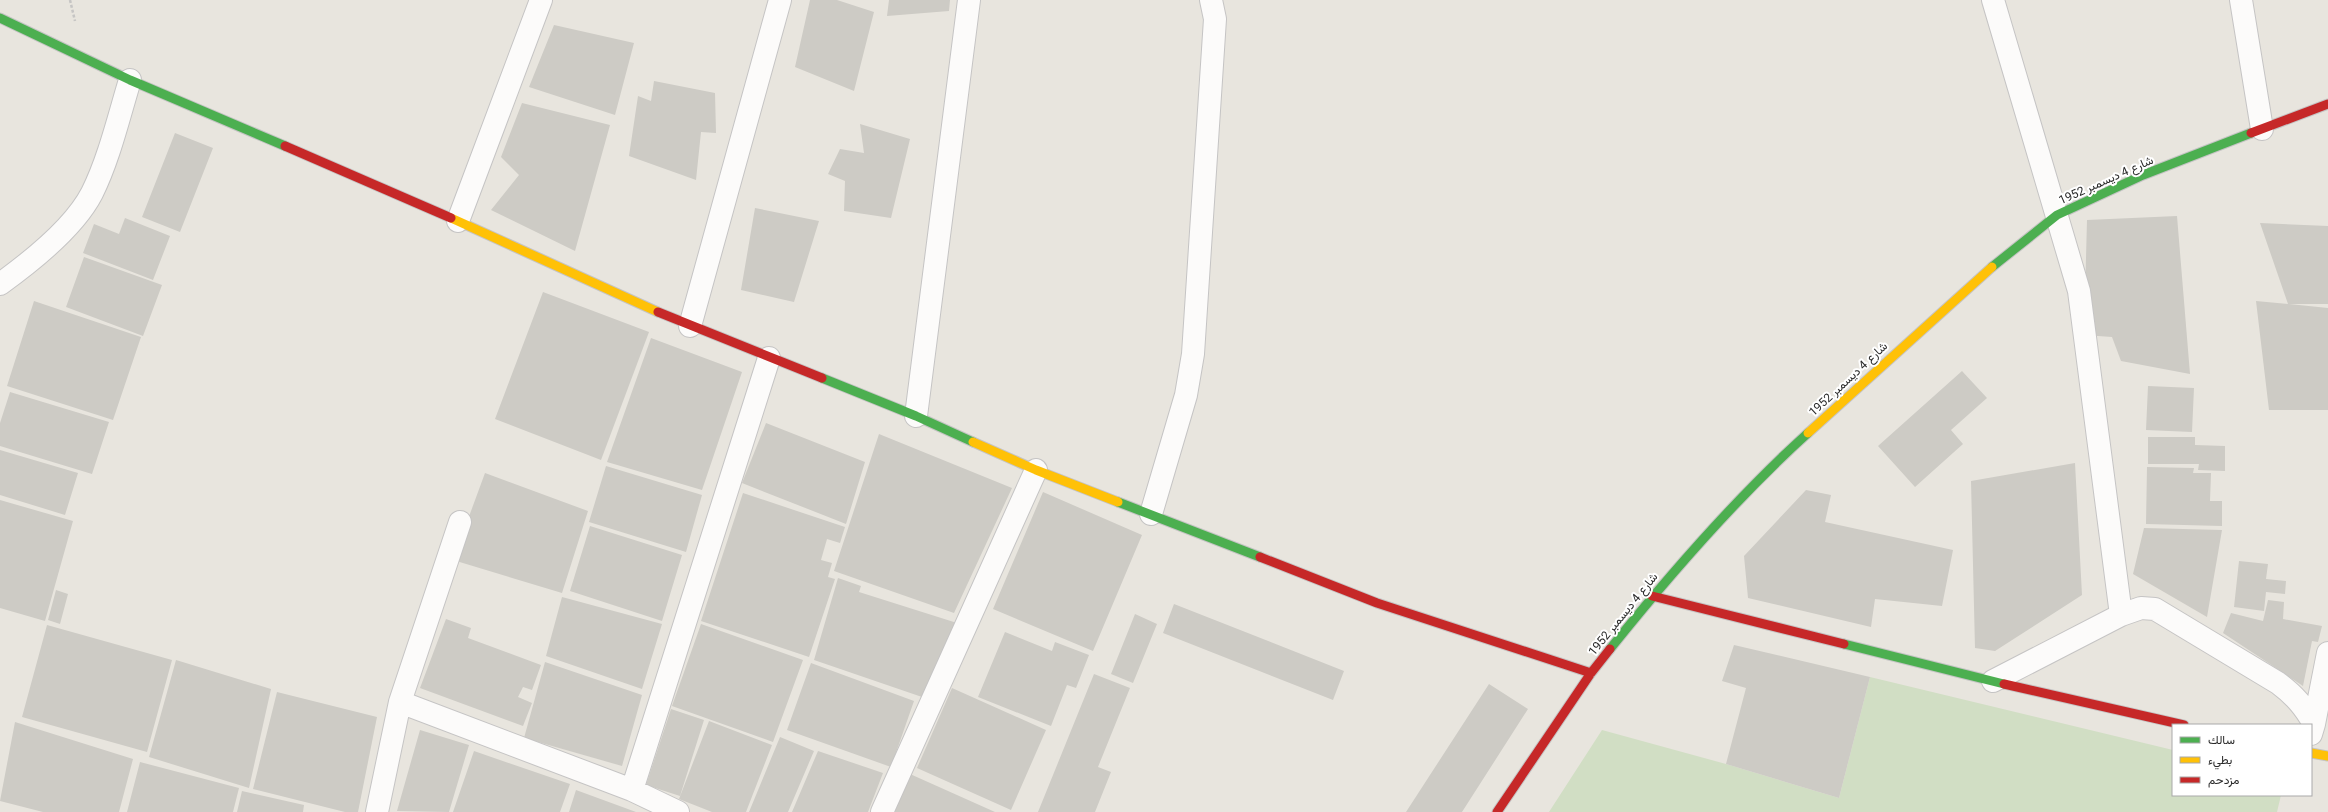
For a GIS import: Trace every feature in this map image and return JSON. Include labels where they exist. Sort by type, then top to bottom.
[{"type":"street","points":[[458,222],[542,0]]},
{"type":"street","points":[[690,326],[780,0]]},
{"type":"street","points":[[916,416],[969,0]]},
{"type":"street","points":[[1151,514],[1186,395],[1193,354],[1216,19],[1211,0]]},
{"type":"street","points":[[1993,0],[2057,215],[2078,292],[2121,615]]},
{"type":"street","points":[[2241,0],[2262,129]]},
{"type":"street","points":[[0,18],[130,80],[458,222],[690,326],[916,416],[1036,470],[1377,603],[1461,632],[1591,673]]},
{"type":"street","points":[[0,284],[28,263],[80,212],[92,192],[109,148],[130,80]]},
{"type":"street","name":"شارع 4 ديسمبر 1952","points":[[1497,812],[1591,673],[1652,596],[1777,460],[1936,314],[2057,215],[2143,175],[2328,104]]},
{"type":"street","points":[[632,790],[769,358]]},
{"type":"street","points":[[882,812],[1036,470]]},
{"type":"street","points":[[377,812],[400,702],[460,522]]},
{"type":"street","points":[[1652,596],[1993,681],[2180,724]]},
{"type":"street","points":[[1993,681],[2121,615],[2141,608],[2155,609],[2278,683],[2304,707],[2310,724]]},
{"type":"street","points":[[2312,729],[2328,653]]},
{"type":"street","points":[[400,702],[632,790],[678,812]]},
{"type":"street","points":[[2312,753],[2328,756]]},
{"type":"green space","points":[[1870,677],[2172,750],[2172,796],[2281,796],[2277,812],[1549,812],[1602,730],[1726,764],[1839,798]]},
{"type":"building","points":[[810,0],[837,0],[874,12],[854,91],[795,67]]},
{"type":"building","points":[[889,0],[950,0],[949,11],[887,16]]},
{"type":"building","points":[[554,25],[634,43],[615,115],[529,87]]},
{"type":"building","points":[[654,81],[715,93],[716,133],[701,132],[696,180],[629,156],[638,96],[651,101]]},
{"type":"building","points":[[522,103],[610,125],[575,251],[491,210],[519,175],[501,157]]},
{"type":"building","points":[[860,124],[910,139],[891,218],[844,211],[845,181],[828,174],[840,149],[864,153]]},
{"type":"building","points":[[175,133],[213,148],[180,232],[142,217]]},
{"type":"building","points":[[755,208],[819,221],[794,302],[741,290]]},
{"type":"building","points":[[2177,216],[2190,374],[2121,361],[2112,337],[2084,335],[2087,220]]},
{"type":"building","points":[[125,218],[170,236],[153,280],[83,253],[94,224],[119,234]]},
{"type":"building","points":[[2260,223],[2328,226],[2328,304],[2289,304],[2328,308],[2328,410],[2269,410],[2256,301],[2288,304]]},
{"type":"building","points":[[84,257],[162,285],[143,336],[66,307]]},
{"type":"building","points":[[543,292],[649,332],[601,460],[495,419]]},
{"type":"building","points":[[34,301],[141,337],[113,420],[7,386]]},
{"type":"building","points":[[651,338],[742,372],[702,490],[607,462]]},
{"type":"building","points":[[1962,371],[1987,398],[1951,430],[1963,444],[1915,487],[1878,446]]},
{"type":"building","points":[[2148,386],[2194,388],[2192,432],[2146,430]]},
{"type":"building","points":[[10,392],[109,422],[92,474],[0,446],[0,423]]},
{"type":"building","points":[[766,423],[865,462],[846,524],[742,483]]},
{"type":"building","points":[[879,434],[1012,488],[954,613],[834,571]]},
{"type":"building","points":[[2148,437],[2195,437],[2195,445],[2225,446],[2225,471],[2198,470],[2199,464],[2148,464]]},
{"type":"building","points":[[0,450],[78,473],[65,515],[0,495]]},
{"type":"building","points":[[2075,463],[2082,595],[1995,651],[1975,648],[1971,481]]},
{"type":"building","points":[[606,466],[702,495],[686,552],[589,522]]},
{"type":"building","points":[[2147,467],[2194,468],[2193,473],[2211,473],[2210,501],[2222,501],[2222,526],[2146,524]]},
{"type":"building","points":[[485,473],[588,511],[562,593],[453,560]]},
{"type":"building","points":[[1806,490],[1831,495],[1825,522],[1953,550],[1942,606],[1875,599],[1871,627],[1748,598],[1744,556]]},
{"type":"building","points":[[1043,492],[1142,535],[1093,651],[993,609]]},
{"type":"building","points":[[743,493],[845,527],[840,543],[827,539],[821,560],[832,563],[828,577],[835,579],[809,657],[701,621]]},
{"type":"building","points":[[0,500],[73,521],[45,621],[0,608]]},
{"type":"building","points":[[590,526],[682,555],[662,621],[570,591]]},
{"type":"building","points":[[2144,528],[2222,530],[2207,617],[2133,574]]},
{"type":"building","points":[[2239,561],[2268,564],[2266,579],[2286,581],[2285,594],[2266,592],[2264,611],[2234,607]]},
{"type":"building","points":[[838,578],[861,586],[859,592],[957,623],[922,697],[814,660]]},
{"type":"building","points":[[56,590],[68,594],[60,624],[48,620]]},
{"type":"building","points":[[562,597],[662,624],[642,689],[546,656]]},
{"type":"building","points":[[2268,600],[2284,602],[2283,619],[2322,626],[2318,642],[2312,641],[2303,686],[2223,633],[2231,613],[2263,621]]},
{"type":"building","points":[[1174,604],[1344,671],[1333,700],[1163,633]]},
{"type":"building","points":[[1135,614],[1157,624],[1133,683],[1111,674]]},
{"type":"building","points":[[446,619],[471,628],[468,638],[541,665],[532,690],[523,687],[518,697],[532,703],[523,726],[420,688]]},
{"type":"building","points":[[701,624],[803,660],[773,742],[672,706]]},
{"type":"building","points":[[47,625],[172,660],[147,752],[22,717]]},
{"type":"building","points":[[1005,632],[1052,651],[1055,642],[1089,655],[1076,688],[1067,685],[1051,726],[978,697]]},
{"type":"building","points":[[1734,645],[1870,677],[1839,798],[1726,764],[1746,688],[1722,681]]},
{"type":"building","points":[[176,660],[271,689],[249,788],[149,757]]},
{"type":"building","points":[[545,662],[642,695],[622,766],[524,738]]},
{"type":"building","points":[[811,663],[914,701],[891,767],[787,730]]},
{"type":"building","points":[[1094,674],[1130,688],[1098,767],[1111,772],[1095,812],[1038,812]]},
{"type":"building","points":[[1489,684],[1528,709],[1462,812],[1406,812]]},
{"type":"building","points":[[952,688],[1046,730],[1011,810],[917,768]]},
{"type":"building","points":[[277,692],[377,717],[358,812],[345,812],[253,789]]},
{"type":"building","points":[[671,709],[704,720],[680,796],[646,785]]},
{"type":"building","points":[[709,721],[772,745],[746,812],[712,812],[679,799]]},
{"type":"building","points":[[15,722],[133,759],[119,812],[43,812],[0,801]]},
{"type":"building","points":[[420,730],[469,745],[449,812],[397,811]]},
{"type":"building","points":[[780,737],[814,751],[788,812],[749,812]]},
{"type":"building","points":[[474,751],[570,784],[560,812],[453,812]]},
{"type":"building","points":[[818,751],[883,773],[868,812],[792,812]]},
{"type":"building","points":[[140,762],[239,788],[233,812],[127,812]]},
{"type":"building","points":[[910,774],[995,812],[894,812]]},
{"type":"building","points":[[576,790],[636,812],[569,812]]},
{"type":"building","points":[[242,791],[304,805],[303,812],[237,812]]},
{"type":"traffic: fast","points":[[0,18],[130,80],[285,146]]},
{"type":"traffic: fast","points":[[1992,267],[2057,215],[2143,175],[2251,133]]},
{"type":"traffic: fast","points":[[822,378],[916,416],[973,442]]},
{"type":"traffic: fast","points":[[1610,649],[1680,564],[1755,483],[1808,433]]},
{"type":"traffic: fast","points":[[1118,502],[1260,557]]},
{"type":"traffic: fast","points":[[1844,644],[2004,684]]},
{"type":"traffic: slow","points":[[451,218],[658,312]]},
{"type":"traffic: slow","points":[[1808,433],[1992,267]]},
{"type":"traffic: slow","points":[[973,442],[1036,470],[1118,502]]},
{"type":"traffic: slow","points":[[2312,753],[2328,756]]},
{"type":"traffic: jam","points":[[2251,133],[2328,104]]},
{"type":"traffic: jam","points":[[285,146],[451,218]]},
{"type":"traffic: jam","points":[[658,312],[822,378]]},
{"type":"traffic: jam","points":[[1260,557],[1377,603],[1591,673]]},
{"type":"traffic: jam","points":[[1652,596],[1844,644]]},
{"type":"traffic: jam","points":[[1497,812],[1591,673],[1610,649]]},
{"type":"traffic: jam","points":[[2004,684],[2180,724]]}]
